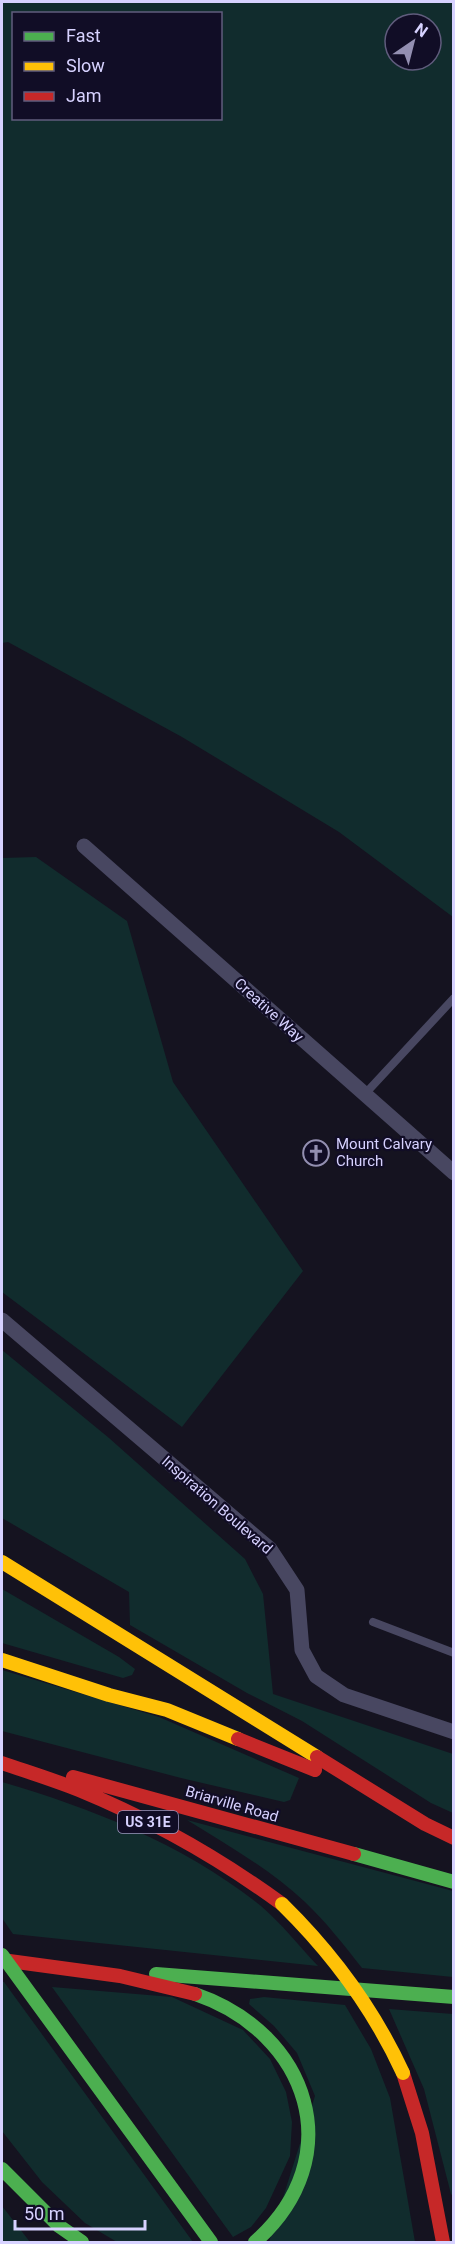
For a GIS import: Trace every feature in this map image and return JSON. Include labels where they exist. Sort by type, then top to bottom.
[{"type":"main road","points":[[2,1562],[426,1824],[453,1838]]},
{"type":"main road","points":[[2,1660],[109,1695],[167,1710],[381,1795]]},
{"type":"main road","name":"Briarville Road","points":[[2,1757],[453,1882]]},
{"type":"main road","name":"US 31E","points":[[2,1763],[86,1793],[167,1832],[236,1872],[282,1904],[329,1951],[350,1978],[384,2033],[403,2073],[427,2154],[443,2242]]},
{"type":"main road","points":[[2,1955],[211,2242]]},
{"type":"main road","points":[[2,1960],[86,1969],[453,1997]]},
{"type":"main road","points":[[86,1969],[185,1989],[209,1998],[230,2008],[259,2028],[284,2060],[304,2102],[310,2142],[308,2158],[297,2191],[285,2210],[255,2242]]},
{"type":"main road","points":[[2,2169],[59,2226],[82,2242]]},
{"type":"main road","points":[[2,2180],[17,2203]]},
{"type":"street","name":"Creative Way","points":[[84,846],[453,1173]]},
{"type":"street","name":"Inspiration Boulevard","points":[[2,1320],[270,1549],[297,1590],[302,1650],[316,1676],[344,1695],[453,1732]]},
{"type":"lane","points":[[364,1095],[453,998]]},
{"type":"lane","points":[[373,1622],[453,1653]]},
{"type":"green space","points":[[2,2],[453,2],[453,917],[339,832],[182,737],[8,642],[2,643]]},
{"type":"green space","points":[[36,857],[127,921],[173,1082],[303,1271],[182,1427],[2,1292],[2,858]]},
{"type":"green space","points":[[2,1350],[109,1438],[245,1559],[263,1594],[273,1694],[453,1754],[453,1813],[431,1803],[302,1721],[247,1693],[130,1625],[129,1592],[2,1518]]},
{"type":"green space","points":[[2,1589],[119,1657],[135,1669],[132,1675],[123,1678],[2,1643]]},
{"type":"green space","points":[[2,1670],[159,1717],[299,1778],[290,1800],[284,1802],[181,1778],[2,1731]]},
{"type":"green space","points":[[2,1782],[71,1804],[138,1831],[201,1865],[232,1884],[261,1906],[318,1966],[13,1934],[2,1918]]},
{"type":"green space","points":[[187,1820],[453,1891],[453,1977],[362,1968],[342,1942],[292,1890],[248,1858]]},
{"type":"green space","points":[[2,1982],[193,2242],[117,2242],[85,2223],[42,2182],[2,2131]]},
{"type":"green space","points":[[52,1987],[172,1997],[243,2030],[270,2059],[286,2092],[292,2122],[290,2156],[266,2208],[251,2227],[233,2237]]},
{"type":"green space","points":[[264,1997],[345,2005],[371,2049],[390,2098],[415,2242],[269,2242],[315,2096],[297,2053],[274,2026],[249,2004],[250,1999]]},
{"type":"green space","points":[[389,2009],[453,2014],[453,2196],[424,2089]]},
{"type":"green space","points":[[2,2206],[30,2242],[2,2242]]},
{"type":"traffic: fast","points":[[354,1854],[454,1882]]},
{"type":"traffic: fast","points":[[2,1955],[211,2242]]},
{"type":"traffic: fast","points":[[156,1974],[454,1997]]},
{"type":"traffic: fast","points":[[195,1994],[234,2012],[266,2037],[289,2067],[304,2101],[308,2136],[302,2173],[285,2209],[255,2242]]},
{"type":"traffic: fast","points":[[2,2169],[59,2226],[82,2242]]},
{"type":"traffic: slow","points":[[2,1562],[317,1757]]},
{"type":"traffic: slow","points":[[2,1660],[109,1695],[167,1710],[238,1739]]},
{"type":"traffic: slow","points":[[282,1904],[335,1962],[379,2026],[403,2073]]},
{"type":"traffic: jam","points":[[238,1739],[315,1770]]},
{"type":"traffic: jam","points":[[317,1757],[425,1824],[454,1838]]},
{"type":"traffic: jam","points":[[2,1763],[79,1790],[159,1827],[234,1871],[282,1904]]},
{"type":"traffic: jam","points":[[73,1777],[354,1854]]},
{"type":"traffic: jam","points":[[2,1960],[120,1976],[195,1994]]},
{"type":"traffic: jam","points":[[403,2073],[422,2133],[443,2242]]},
{"type":"place","name":"Mount Calvary Church","points":[[316,1153]]}]
